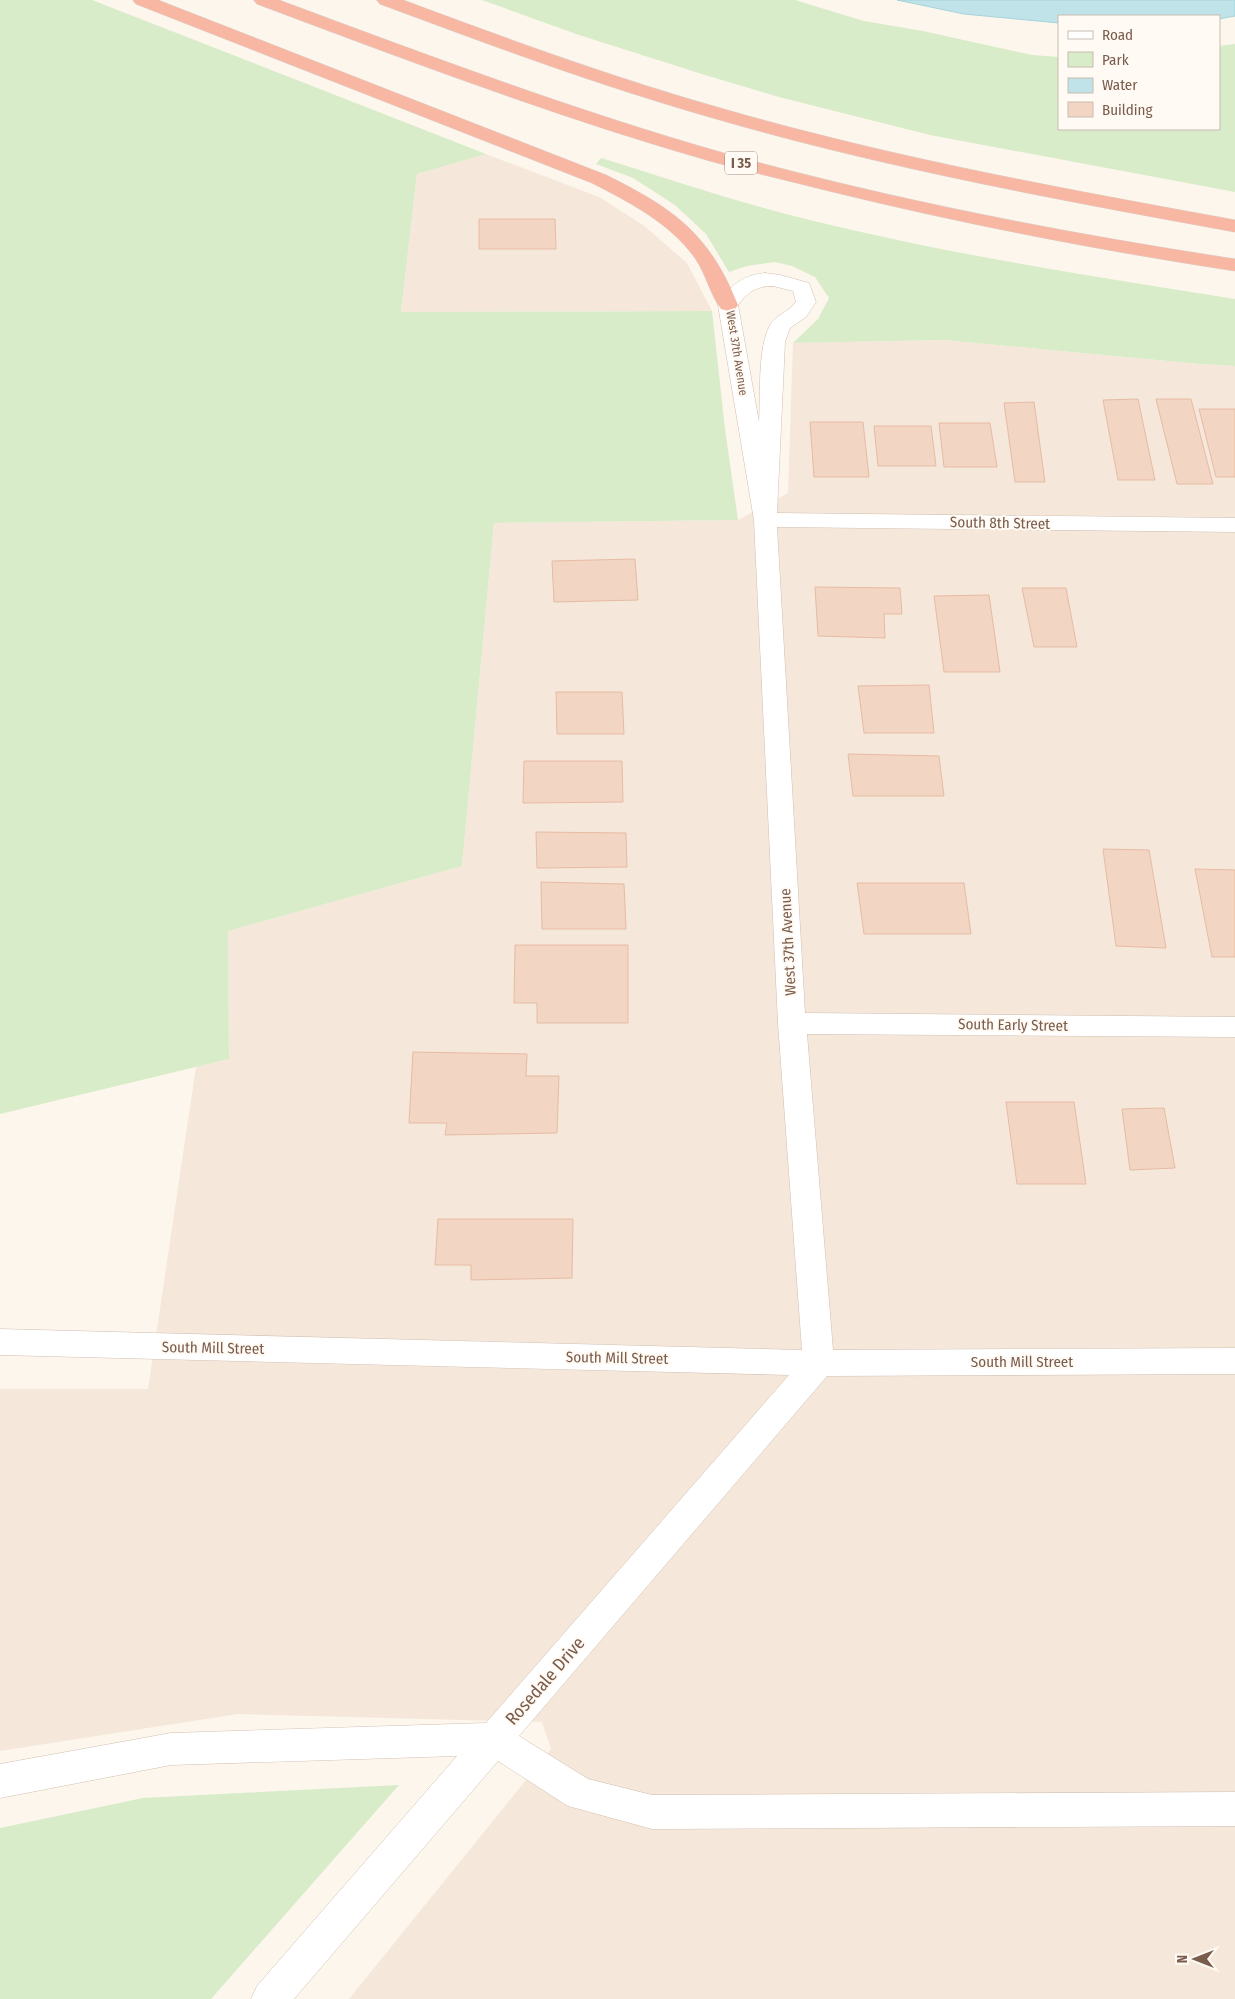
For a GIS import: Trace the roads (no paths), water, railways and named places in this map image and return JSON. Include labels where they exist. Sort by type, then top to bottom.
[{"type":"highway","points":[[142,0],[590,175],[635,196],[665,217],[691,242],[712,268],[728,305]]},
{"type":"highway","name":"I 35","points":[[264,0],[428,62],[563,109],[707,154],[903,203],[1052,233],[1235,265]]},
{"type":"highway","points":[[386,0],[516,48],[648,93],[809,138],[976,178],[1235,226]]},
{"type":"street","name":"West 37th Avenue","points":[[765,520],[728,305],[742,288],[753,281],[772,280],[789,282],[802,288],[806,302],[799,313],[781,325],[774,342],[765,520],[792,1022],[820,1363]]},
{"type":"street","name":"South 8th Street","points":[[765,520],[1235,525]]},
{"type":"street","name":"South Early Street","points":[[792,1022],[1235,1027]]},
{"type":"street","name":"South Mill Street","points":[[0,1342],[820,1363],[1235,1361]]},
{"type":"street","name":"Rosedale Drive","points":[[270,1999],[820,1363]]},
{"type":"street","points":[[0,1781],[171,1749],[494,1739],[580,1794],[652,1812],[1235,1810]]},
{"type":"water","points":[[897,0],[1235,0],[1235,16],[1220,19],[1220,15],[1058,15],[1058,23],[964,14]]}]
